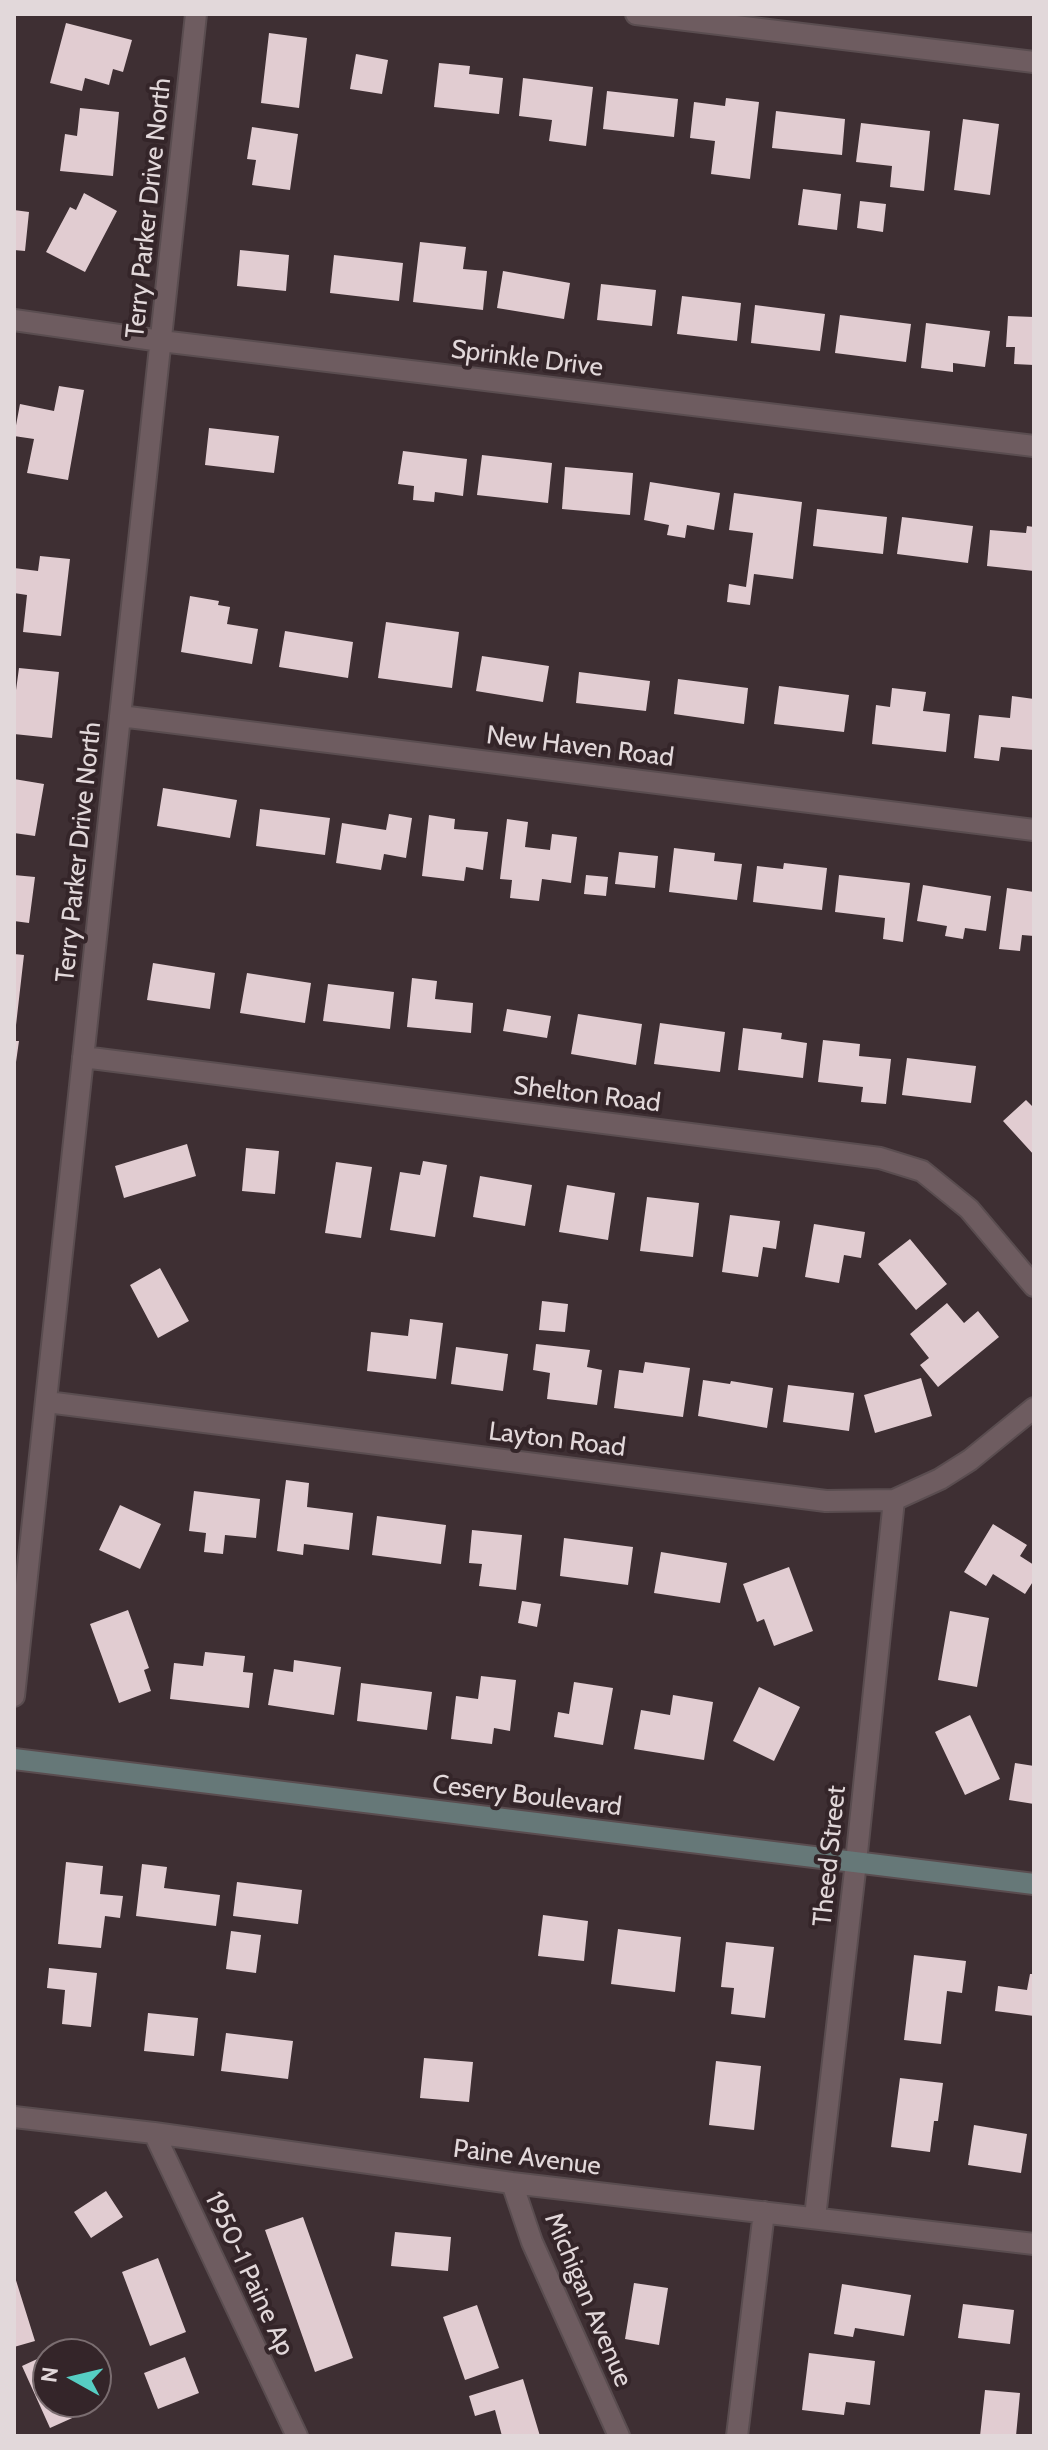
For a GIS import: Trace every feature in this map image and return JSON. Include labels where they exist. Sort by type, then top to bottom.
[{"type":"main road","name":"Cesery Boulevard","points":[[14,1759],[1034,1884]]},
{"type":"street","name":"Terry Parker Drive North","points":[[14,1696],[196,14]]},
{"type":"street","points":[[636,14],[1034,62]]},
{"type":"street","name":"Sprinkle Drive","points":[[14,320],[161,341],[1034,446]]},
{"type":"street","name":"New Haven Road","points":[[120,716],[1034,830]]},
{"type":"street","name":"Shelton Road","points":[[83,1057],[880,1158],[922,1171],[969,1209],[1034,1286]]},
{"type":"street","name":"Layton Road","points":[[47,1402],[826,1501],[894,1500],[940,1479],[970,1460],[1034,1408]]},
{"type":"street","name":"Theed Street","points":[[815,2217],[894,1500]]},
{"type":"street","name":"Paine Avenue","points":[[14,2117],[154,2133],[512,2183],[1034,2244]]},
{"type":"street","name":"1950-1 Paine Ap","points":[[154,2133],[297,2436]]},
{"type":"street","name":"Michigan Avenue","points":[[512,2183],[532,2242],[619,2436]]},
{"type":"street","points":[[737,2436],[764,2212]]},
{"type":"building","points":[[66,23],[132,40],[123,72],[113,69],[109,85],[85,78],[82,91],[50,83]]},
{"type":"building","points":[[269,33],[307,38],[299,108],[261,103]]},
{"type":"building","points":[[356,54],[388,60],[382,94],[350,89]]},
{"type":"building","points":[[439,63],[470,66],[469,74],[503,78],[499,114],[434,107]]},
{"type":"building","points":[[523,78],[593,87],[586,146],[549,141],[552,120],[519,116]]},
{"type":"building","points":[[607,91],[678,99],[674,137],[603,129]]},
{"type":"building","points":[[726,98],[759,102],[750,179],[711,174],[715,141],[690,138],[694,102],[725,106]]},
{"type":"building","points":[[80,108],[119,112],[113,176],[60,171],[65,134],[77,136]]},
{"type":"building","points":[[776,111],[845,119],[842,155],[772,148]]},
{"type":"building","points":[[963,119],[999,124],[990,195],[954,190]]},
{"type":"building","points":[[861,123],[930,131],[924,191],[890,187],[892,166],[856,162]]},
{"type":"building","points":[[252,127],[298,134],[290,190],[252,185],[256,160],[247,159]]},
{"type":"building","points":[[803,189],[841,194],[837,230],[798,225]]},
{"type":"building","points":[[84,193],[117,211],[85,272],[46,252],[70,207],[76,210]]},
{"type":"building","points":[[860,201],[886,204],[883,232],[857,228]]},
{"type":"building","points":[[14,210],[29,212],[25,251],[14,250]]},
{"type":"building","points":[[420,242],[466,247],[463,269],[487,271],[483,310],[413,302]]},
{"type":"building","points":[[240,250],[289,255],[286,291],[237,286]]},
{"type":"building","points":[[334,255],[403,263],[399,301],[330,293]]},
{"type":"building","points":[[503,271],[570,283],[564,319],[497,308]]},
{"type":"building","points":[[601,284],[656,290],[652,326],[597,320]]},
{"type":"building","points":[[682,296],[741,303],[737,341],[677,334]]},
{"type":"building","points":[[755,305],[825,314],[820,351],[751,343]]},
{"type":"building","points":[[840,315],[911,324],[906,362],[835,353]]},
{"type":"building","points":[[1008,316],[1034,317],[1034,365],[1014,364],[1015,347],[1006,347]]},
{"type":"building","points":[[926,323],[990,331],[985,367],[953,363],[953,372],[921,368]]},
{"type":"building","points":[[59,386],[84,390],[68,480],[27,473],[34,439],[14,436],[20,404],[54,411]]},
{"type":"building","points":[[209,428],[279,436],[274,473],[205,465]]},
{"type":"building","points":[[403,451],[467,459],[463,496],[435,492],[434,502],[413,500],[414,486],[398,484]]},
{"type":"building","points":[[482,455],[552,463],[548,503],[477,495]]},
{"type":"building","points":[[565,467],[633,473],[630,515],[562,509]]},
{"type":"building","points":[[650,482],[720,493],[714,530],[687,525],[685,538],[667,535],[669,525],[644,520]]},
{"type":"building","points":[[734,493],[802,502],[793,579],[754,574],[750,605],[727,602],[729,584],[746,587],[753,533],[729,530]]},
{"type":"building","points":[[817,509],[887,517],[883,554],[813,546]]},
{"type":"building","points":[[902,517],[973,526],[968,563],[897,554]]},
{"type":"building","points":[[1027,526],[1034,527],[1034,571],[987,566],[990,530],[1026,533]]},
{"type":"building","points":[[40,556],[70,559],[61,636],[23,632],[27,595],[14,593],[14,568],[38,571]]},
{"type":"building","points":[[190,596],[219,601],[218,605],[230,607],[227,624],[258,629],[252,664],[181,652]]},
{"type":"building","points":[[386,622],[459,632],[452,688],[378,678]]},
{"type":"building","points":[[285,631],[353,642],[348,678],[279,667]]},
{"type":"building","points":[[482,656],[549,666],[543,702],[476,691]]},
{"type":"building","points":[[19,668],[59,672],[52,738],[14,734]]},
{"type":"building","points":[[579,672],[650,681],[646,711],[576,703]]},
{"type":"building","points":[[678,679],[748,688],[744,724],[674,714]]},
{"type":"building","points":[[779,686],[849,695],[844,732],[774,724]]},
{"type":"building","points":[[892,688],[926,692],[923,711],[950,714],[946,752],[872,744],[876,705],[890,707]]},
{"type":"building","points":[[1012,696],[1034,699],[1034,750],[1001,747],[999,761],[974,758],[979,715],[1010,718]]},
{"type":"building","points":[[14,779],[44,784],[35,836],[14,833]]},
{"type":"building","points":[[163,788],[237,800],[230,838],[157,826]]},
{"type":"building","points":[[260,809],[330,818],[325,855],[256,846]]},
{"type":"building","points":[[389,814],[412,818],[406,858],[384,854],[381,870],[336,863],[342,823],[386,830]]},
{"type":"building","points":[[429,815],[455,819],[454,829],[488,832],[483,870],[466,867],[464,881],[422,876]]},
{"type":"building","points":[[507,819],[528,822],[525,847],[550,850],[552,834],[577,837],[571,883],[542,879],[539,901],[510,898],[512,880],[500,879]]},
{"type":"building","points":[[674,848],[715,853],[714,861],[742,864],[737,900],[669,892]]},
{"type":"building","points":[[619,852],[658,856],[655,888],[615,884]]},
{"type":"building","points":[[784,863],[827,868],[822,910],[753,902],[757,866],[783,869]]},
{"type":"building","points":[[14,875],[35,877],[29,923],[14,921]]},
{"type":"building","points":[[586,875],[608,877],[606,896],[584,894]]},
{"type":"building","points":[[839,875],[910,883],[903,942],[883,939],[885,918],[835,912]]},
{"type":"building","points":[[923,885],[991,896],[986,931],[965,928],[963,939],[945,936],[947,926],[917,921]]},
{"type":"building","points":[[1007,888],[1034,892],[1034,936],[1022,935],[1020,951],[999,949]]},
{"type":"building","points":[[14,954],[24,955],[16,1025],[14,1025]]},
{"type":"building","points":[[153,963],[215,973],[210,1009],[147,1000]]},
{"type":"building","points":[[247,973],[311,983],[305,1023],[240,1013]]},
{"type":"building","points":[[412,978],[437,981],[435,999],[473,1003],[471,1033],[407,1027]]},
{"type":"building","points":[[328,984],[394,992],[390,1029],[323,1021]]},
{"type":"building","points":[[507,1009],[551,1016],[547,1038],[503,1031]]},
{"type":"building","points":[[578,1014],[642,1024],[636,1065],[571,1054]]},
{"type":"building","points":[[660,1023],[725,1032],[720,1072],[654,1064]]},
{"type":"building","points":[[743,1028],[782,1033],[781,1039],[807,1043],[803,1078],[738,1070]]},
{"type":"building","points":[[823,1040],[860,1044],[859,1056],[891,1059],[886,1104],[861,1102],[863,1087],[818,1082]]},
{"type":"building","points":[[14,1041],[19,1041],[16,1062],[14,1062]]},
{"type":"building","points":[[907,1058],[976,1066],[971,1103],[902,1095]]},
{"type":"building","points":[[1026,1100],[1034,1108],[1034,1155],[1003,1121]]},
{"type":"building","points":[[187,1144],[196,1176],[124,1198],[115,1166]]},
{"type":"building","points":[[246,1148],[279,1151],[275,1194],[242,1191]]},
{"type":"building","points":[[423,1161],[447,1165],[435,1237],[390,1230],[400,1172],[420,1175]]},
{"type":"building","points":[[336,1162],[372,1167],[361,1238],[325,1233]]},
{"type":"building","points":[[480,1176],[532,1185],[525,1226],[473,1217]]},
{"type":"building","points":[[567,1185],[615,1193],[608,1240],[559,1232]]},
{"type":"building","points":[[647,1197],[699,1203],[693,1257],[640,1251]]},
{"type":"building","points":[[730,1215],[780,1221],[776,1249],[763,1247],[758,1277],[722,1272]]},
{"type":"building","points":[[814,1224],[865,1232],[861,1258],[844,1255],[839,1283],[805,1277]]},
{"type":"building","points":[[910,1239],[947,1284],[916,1310],[878,1264]]},
{"type":"building","points":[[160,1268],[189,1321],[158,1338],[130,1285]]},
{"type":"building","points":[[542,1301],[568,1304],[565,1332],[539,1330]]},
{"type":"building","points":[[947,1303],[964,1323],[978,1311],[999,1337],[938,1387],[920,1365],[929,1358],[910,1334]]},
{"type":"building","points":[[410,1319],[443,1323],[436,1379],[367,1371],[371,1332],[408,1336]]},
{"type":"building","points":[[536,1344],[590,1350],[587,1367],[602,1370],[597,1405],[547,1399],[550,1373],[533,1370]]},
{"type":"building","points":[[456,1347],[508,1354],[503,1391],[451,1384]]},
{"type":"building","points":[[645,1362],[690,1368],[683,1417],[614,1408],[619,1370],[643,1373]]},
{"type":"building","points":[[921,1378],[932,1416],[875,1433],[864,1395]]},
{"type":"building","points":[[703,1380],[773,1388],[767,1428],[698,1416]]},
{"type":"building","points":[[788,1385],[854,1393],[849,1431],[783,1422]]},
{"type":"building","points":[[286,1480],[309,1483],[307,1507],[353,1513],[349,1550],[304,1544],[303,1555],[277,1551]]},
{"type":"building","points":[[194,1491],[260,1499],[256,1538],[225,1535],[223,1554],[204,1552],[206,1533],[189,1531]]},
{"type":"building","points":[[120,1505],[161,1524],[140,1569],[99,1550]]},
{"type":"building","points":[[377,1516],[446,1525],[441,1564],[372,1555]]},
{"type":"building","points":[[993,1524],[1027,1545],[1020,1556],[1034,1565],[1034,1580],[1025,1594],[993,1574],[986,1586],[964,1572]]},
{"type":"building","points":[[472,1530],[522,1535],[516,1590],[479,1586],[482,1564],[469,1563]]},
{"type":"building","points":[[564,1538],[633,1547],[628,1585],[560,1576]]},
{"type":"building","points":[[661,1552],[727,1563],[720,1603],[654,1593]]},
{"type":"building","points":[[789,1567],[813,1631],[774,1646],[764,1619],[757,1622],[743,1584]]},
{"type":"building","points":[[522,1601],[541,1604],[537,1627],[518,1623]]},
{"type":"building","points":[[128,1610],[149,1668],[144,1670],[151,1691],[119,1703],[90,1624]]},
{"type":"building","points":[[950,1611],[989,1618],[977,1687],[938,1680]]},
{"type":"building","points":[[205,1652],[245,1656],[243,1672],[253,1673],[249,1708],[170,1699],[174,1663],[203,1666]]},
{"type":"building","points":[[294,1660],[341,1667],[334,1715],[268,1705],[274,1669],[293,1672]]},
{"type":"building","points":[[481,1676],[516,1680],[510,1731],[494,1728],[492,1744],[451,1739],[456,1696],[478,1699]]},
{"type":"building","points":[[574,1682],[613,1688],[603,1745],[554,1737],[558,1712],[569,1714]]},
{"type":"building","points":[[361,1683],[432,1692],[427,1730],[357,1721]]},
{"type":"building","points":[[759,1687],[800,1707],[774,1761],[733,1741]]},
{"type":"building","points":[[673,1695],[713,1702],[704,1760],[634,1749],[641,1710],[670,1715]]},
{"type":"building","points":[[970,1715],[1000,1779],[965,1795],[935,1732]]},
{"type":"building","points":[[1015,1763],[1034,1766],[1034,1804],[1009,1800]]},
{"type":"building","points":[[66,1862],[103,1866],[100,1894],[123,1896],[120,1918],[105,1916],[101,1948],[58,1944]]},
{"type":"building","points":[[142,1864],[167,1867],[164,1888],[220,1895],[216,1926],[136,1916]]},
{"type":"building","points":[[237,1882],[302,1890],[298,1924],[233,1916]]},
{"type":"building","points":[[543,1915],[588,1921],[584,1961],[538,1956]]},
{"type":"building","points":[[618,1929],[681,1937],[675,1992],[611,1984]]},
{"type":"building","points":[[231,1931],[261,1935],[256,1973],[226,1969]]},
{"type":"building","points":[[726,1942],[774,1947],[765,2018],[731,2014],[734,1988],[721,1987]]},
{"type":"building","points":[[914,1955],[966,1961],[962,1993],[947,1991],[941,2044],[904,2040]]},
{"type":"building","points":[[49,1968],[97,1973],[91,2027],[62,2024],[65,1990],[47,1988]]},
{"type":"building","points":[[1030,1974],[1034,1974],[1034,2016],[995,2011],[998,1986],[1027,1990]]},
{"type":"building","points":[[148,2013],[198,2018],[194,2056],[144,2051]]},
{"type":"building","points":[[226,2033],[293,2041],[288,2079],[221,2071]]},
{"type":"building","points":[[424,2058],[473,2062],[469,2102],[420,2098]]},
{"type":"building","points":[[716,2061],[761,2066],[754,2130],[709,2125]]},
{"type":"building","points":[[900,2078],[943,2083],[930,2152],[891,2147]]},
{"type":"building","points":[[974,2125],[1027,2134],[1021,2173],[968,2165]]},
{"type":"building","points":[[106,2191],[123,2217],[91,2238],[74,2212]]},
{"type":"building","points":[[303,2217],[353,2358],[315,2372],[265,2230]]},
{"type":"building","points":[[395,2232],[451,2237],[448,2271],[391,2266]]},
{"type":"building","points":[[158,2258],[186,2332],[150,2346],[122,2272]]},
{"type":"building","points":[[14,2274],[34,2338],[32,2342],[14,2347]]},
{"type":"building","points":[[634,2283],[668,2288],[659,2345],[625,2339]]},
{"type":"building","points":[[842,2284],[911,2295],[904,2336],[855,2328],[853,2337],[834,2334]]},
{"type":"building","points":[[963,2304],[1014,2310],[1010,2344],[958,2338]]},
{"type":"building","points":[[477,2305],[499,2368],[465,2380],[443,2317]]},
{"type":"building","points":[[809,2353],[875,2361],[870,2405],[846,2402],[844,2415],[802,2410]]},
{"type":"building","points":[[185,2357],[199,2393],[158,2409],[144,2373]]},
{"type":"building","points":[[32,2361],[32,2388],[22,2366]]},
{"type":"building","points":[[523,2379],[540,2436],[502,2436],[495,2410],[475,2416],[469,2396]]},
{"type":"building","points":[[985,2390],[1020,2393],[1016,2436],[980,2436]]},
{"type":"building","points":[[45,2418],[72,2418],[50,2428]]}]
